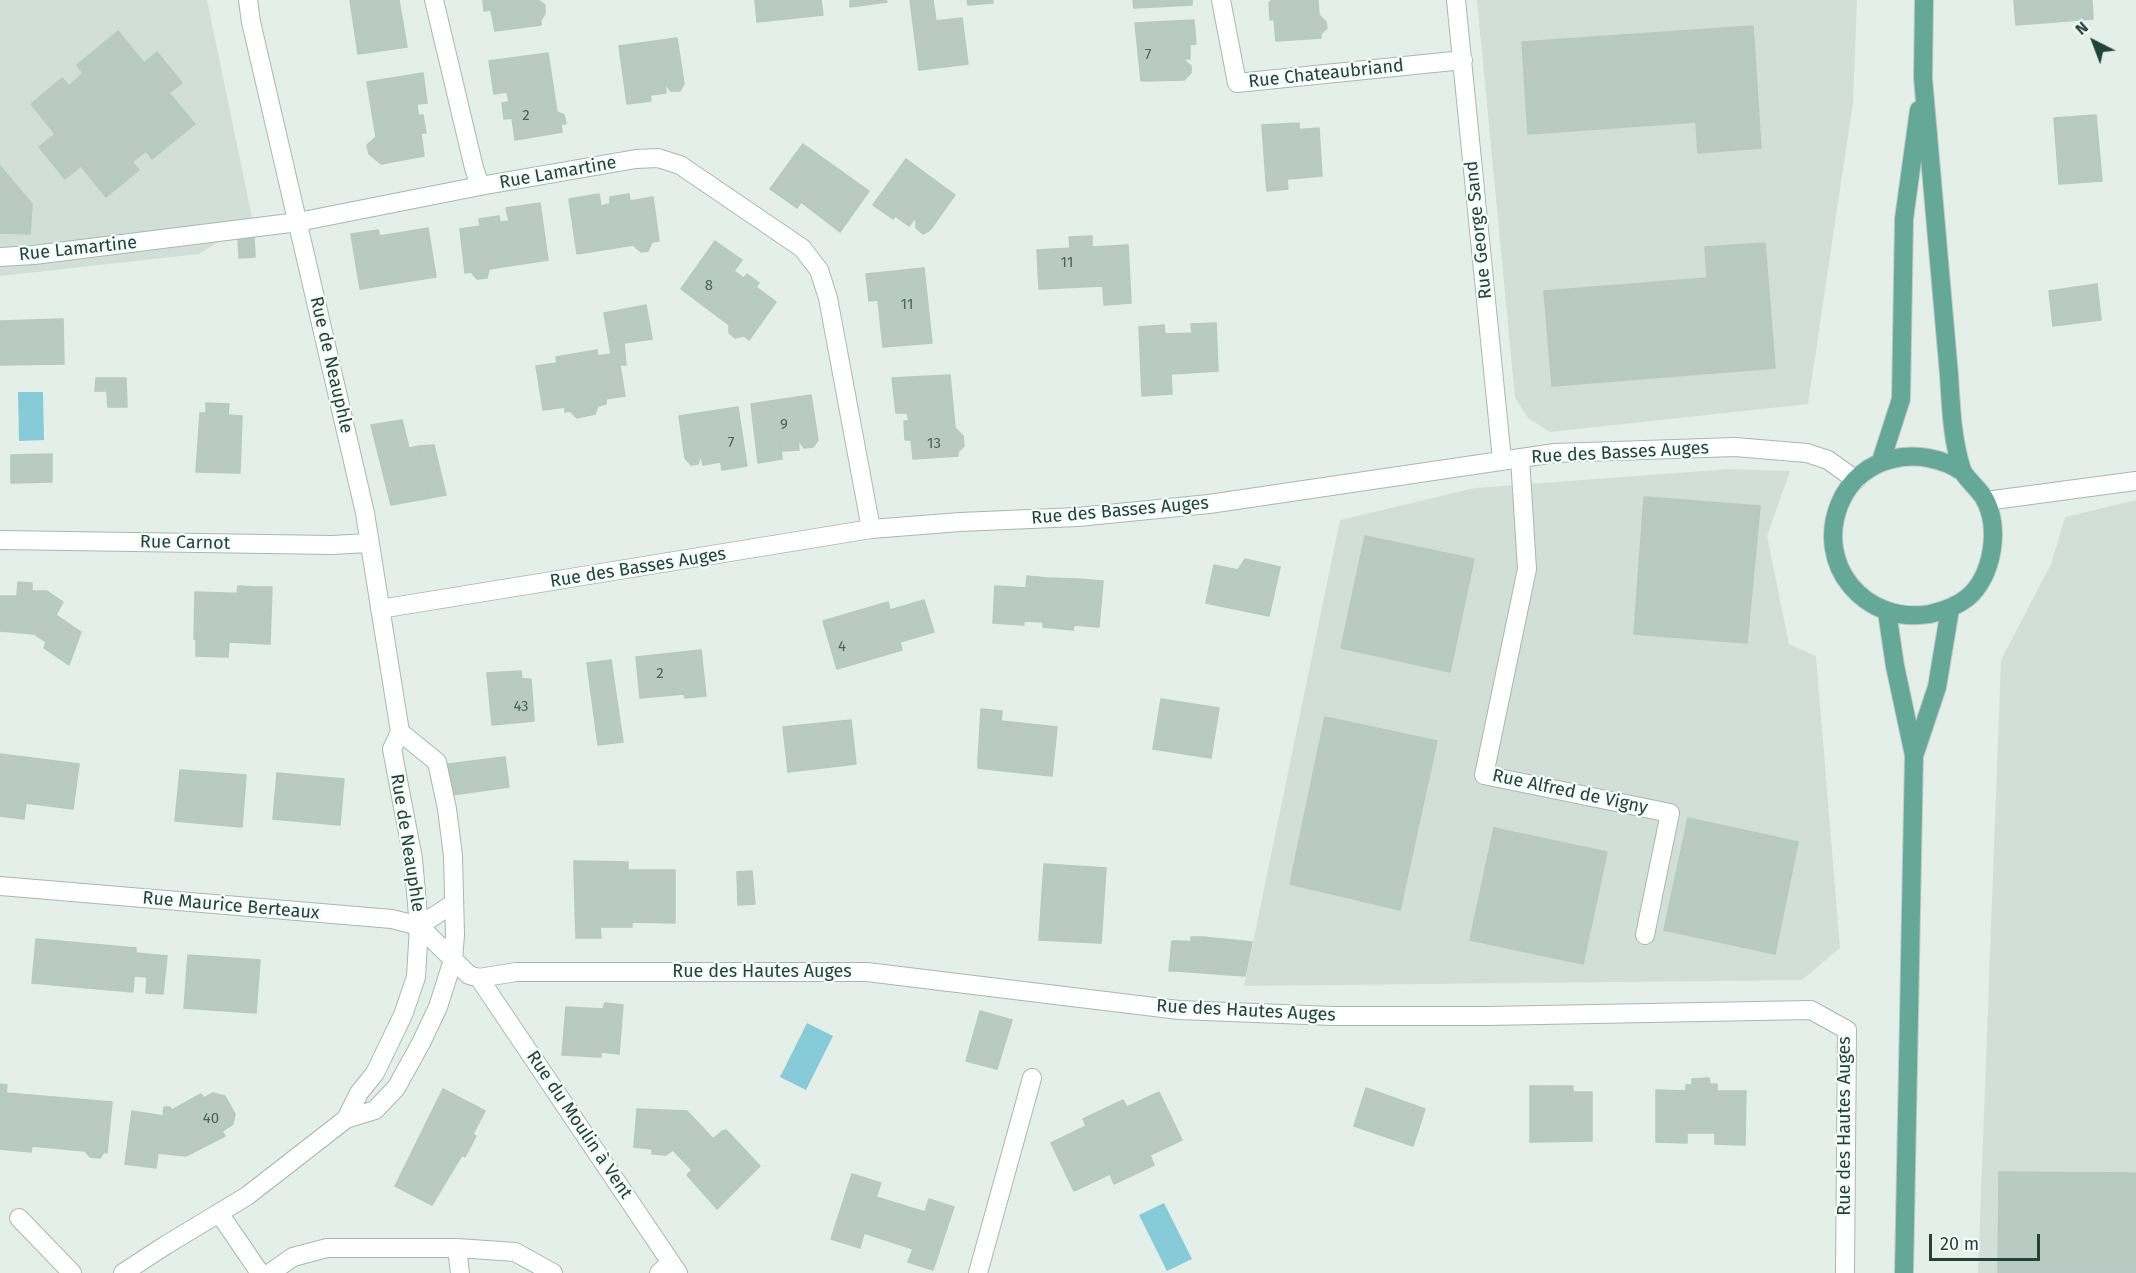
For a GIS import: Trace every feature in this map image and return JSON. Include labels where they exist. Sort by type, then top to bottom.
[{"type":"main road","points":[[1924,0],[1923,78],[1951,417],[1963,472]]},
{"type":"main road","points":[[1881,461],[1901,399],[1904,219],[1923,78]]},
{"type":"main road","points":[[1910,456],[1934,458],[1963,472],[1976,485],[1986,501],[1993,526],[1992,554],[1982,579],[1968,597],[1950,609],[1914,617],[1887,612],[1863,600],[1845,579],[1835,555],[1833,528],[1840,502],[1856,480],[1881,461],[1910,456]]},
{"type":"main road","points":[[1914,755],[1937,687],[1950,609]]},
{"type":"main road","points":[[1887,612],[1895,666],[1914,755],[1904,1273]]},
{"type":"street","name":"Rue de Neauphle","points":[[248,0],[251,22],[365,513],[400,732],[392,749],[412,859],[419,926],[416,977],[403,1015],[375,1073],[359,1093],[346,1119]]},
{"type":"street","points":[[434,0],[480,186]]},
{"type":"street","name":"Rue Chateaubriand","points":[[1221,0],[1237,83],[1463,60]]},
{"type":"street","name":"Rue George Sand","points":[[1456,0],[1511,459]]},
{"type":"street","name":"Rue Lamartine","points":[[0,257],[34,255],[298,222],[480,186],[636,159],[658,158],[680,165],[802,248],[819,270],[828,298],[870,529]]},
{"type":"street","name":"Rue des Basses Auges","points":[[380,609],[870,529],[960,522],[1078,517],[1209,504],[1555,453],[1735,447],[1807,453],[1828,460],[1856,480]]},
{"type":"street","name":"Rue Alfred de Vigny","points":[[1511,459],[1527,569],[1484,775],[1670,813],[1645,935]]},
{"type":"street","points":[[1986,501],[2136,481]]},
{"type":"street","name":"Rue Carnot","points":[[0,540],[332,545],[369,543]]},
{"type":"street","name":"Rue de Neauphle","points":[[123,1273],[247,1197],[346,1119],[375,1110],[396,1088],[438,1007],[453,960],[452,844],[437,762],[400,732]]},
{"type":"street","name":"Rue Maurice Berteaux","points":[[0,886],[392,919],[419,926]]},
{"type":"street","points":[[454,903],[419,926],[469,975],[479,978]]},
{"type":"street","name":"Rue des Hautes Auges","points":[[479,978],[516,972],[867,972],[1179,1010],[1333,1016],[1487,1016],[1811,1010],[1847,1030],[1845,1273]]},
{"type":"street","name":"Rue du Moulin à Vent","points":[[479,978],[669,1270]]},
{"type":"street","points":[[978,1273],[1032,1078]]},
{"type":"street","points":[[219,1213],[260,1273]]},
{"type":"street","points":[[19,1218],[72,1273]]},
{"type":"street","points":[[270,1273],[293,1257],[327,1248],[457,1248],[515,1252],[553,1273]]},
{"type":"street","points":[[457,1248],[460,1273]]},
{"type":"shaded area","points":[[0,0],[207,0],[255,232],[220,241],[199,254],[0,276]]},
{"type":"shaded area","points":[[1477,0],[1857,0],[1853,102],[1808,404],[1550,432],[1528,418],[1515,398]]},
{"type":"shaded area","points":[[1730,469],[1790,471],[1767,536],[1789,644],[1816,656],[1840,948],[1802,980],[1244,986],[1340,520],[1475,488]]},
{"type":"shaded area","points":[[2136,500],[2136,1273],[1978,1273],[2001,660],[2051,564],[2065,517]]},
{"type":"water","points":[[18,392],[43,392],[44,440],[19,441]]},
{"type":"water","points":[[807,1023],[833,1036],[806,1090],[780,1077]]},
{"type":"water","points":[[1164,1203],[1192,1259],[1167,1271],[1139,1215]]},
{"type":"building","points":[[350,0],[399,0],[407,47],[358,54]]},
{"type":"building","points":[[483,0],[538,0],[545,5],[545,14],[541,25],[495,31],[491,10],[484,11]]},
{"type":"building","points":[[755,0],[821,0],[823,15],[757,22]]},
{"type":"building","points":[[850,0],[886,0],[887,2],[850,7]]},
{"type":"building","points":[[910,0],[933,0],[936,21],[962,18],[968,64],[919,70]]},
{"type":"building","points":[[967,0],[993,0],[993,3],[968,5]]},
{"type":"building","points":[[1133,0],[1192,0],[1192,5],[1134,8]]},
{"type":"building","points":[[1272,0],[1318,0],[1319,15],[1326,22],[1327,28],[1321,34],[1321,38],[1276,41],[1274,19],[1270,20],[1269,3]]},
{"type":"building","points":[[2014,0],[2092,0],[2093,19],[2016,25]]},
{"type":"building","points":[[1194,20],[1196,44],[1183,45],[1183,59],[1191,66],[1191,73],[1184,80],[1141,81],[1135,23]]},
{"type":"building","points":[[1753,26],[1761,148],[1698,153],[1696,122],[1528,134],[1522,42]]},
{"type":"building","points":[[118,31],[144,63],[157,52],[182,83],[169,93],[195,124],[152,159],[146,151],[132,162],[139,170],[106,197],[81,166],[65,179],[39,147],[55,134],[31,104],[62,78],[69,86],[83,73],[77,65]]},
{"type":"building","points":[[677,38],[684,84],[680,91],[671,91],[665,84],[649,86],[651,101],[627,104],[619,46]]},
{"type":"building","points":[[1183,45],[1190,45],[1190,59],[1183,59]]},
{"type":"building","points":[[548,53],[557,112],[564,115],[566,124],[561,124],[562,132],[515,140],[512,118],[504,119],[502,103],[509,102],[507,92],[494,94],[489,61]]},
{"type":"building","points":[[423,73],[427,103],[417,104],[418,115],[423,115],[426,133],[421,133],[424,156],[381,164],[369,154],[367,145],[376,137],[367,82]]},
{"type":"building","points":[[665,84],[666,93],[650,95],[649,86]]},
{"type":"building","points":[[2096,115],[2102,181],[2059,184],[2054,118]]},
{"type":"building","points":[[1299,123],[1299,129],[1281,131],[1280,124]]},
{"type":"building","points":[[1280,124],[1281,131],[1319,128],[1322,176],[1266,181],[1262,125]]},
{"type":"building","points":[[803,144],[869,191],[840,232],[801,202],[797,208],[770,189]]},
{"type":"building","points":[[906,159],[955,195],[930,230],[923,234],[916,228],[916,217],[902,207],[893,219],[873,205]]},
{"type":"building","points":[[0,166],[32,204],[30,234],[0,233]]},
{"type":"building","points":[[1287,179],[1288,189],[1267,191],[1266,181]]},
{"type":"building","points":[[599,194],[601,206],[610,204],[610,197],[629,194],[630,201],[653,197],[659,241],[652,242],[648,251],[641,252],[633,245],[577,254],[569,199]]},
{"type":"building","points":[[540,203],[548,260],[489,269],[487,278],[477,279],[471,272],[465,273],[460,229],[480,226],[479,219],[499,216],[500,222],[509,221],[506,208]]},
{"type":"building","points":[[902,207],[916,217],[909,226],[895,216]]},
{"type":"building","points":[[428,228],[436,277],[360,289],[351,234],[378,230],[380,236]]},
{"type":"building","points":[[1092,236],[1092,247],[1070,248],[1069,237]]},
{"type":"building","points":[[238,238],[254,238],[255,257],[239,258]]},
{"type":"building","points":[[715,241],[742,260],[734,271],[744,278],[747,274],[759,283],[756,287],[776,302],[749,340],[744,336],[735,338],[729,333],[729,325],[681,289]]},
{"type":"building","points":[[1765,243],[1775,368],[1552,386],[1544,291],[1707,278],[1705,247]]},
{"type":"building","points":[[1128,245],[1131,303],[1104,305],[1103,286],[1039,289],[1037,250]]},
{"type":"building","points":[[924,268],[932,343],[883,347],[878,300],[869,301],[866,274]]},
{"type":"building","points":[[2097,284],[2101,320],[2053,326],[2049,291]]},
{"type":"building","points":[[646,305],[652,339],[624,343],[626,365],[620,365],[618,353],[611,354],[604,313]]},
{"type":"building","points":[[63,319],[64,364],[0,365],[0,321]]},
{"type":"building","points":[[1216,323],[1218,371],[1171,374],[1172,394],[1142,396],[1139,327],[1164,325],[1165,334],[1192,333],[1191,324]]},
{"type":"building","points":[[597,350],[598,356],[618,353],[625,396],[606,399],[606,404],[598,406],[595,414],[577,418],[570,411],[565,412],[565,407],[543,410],[536,366],[557,363],[556,357]]},
{"type":"building","points":[[950,375],[955,428],[963,436],[964,446],[958,452],[958,456],[913,459],[911,440],[905,440],[904,421],[909,421],[907,413],[896,413],[892,378]]},
{"type":"building","points":[[96,378],[126,378],[127,407],[108,407],[107,391],[95,391]]},
{"type":"building","points":[[811,395],[818,440],[813,447],[804,448],[798,439],[780,441],[782,459],[758,463],[751,404]]},
{"type":"building","points":[[206,403],[229,404],[228,415],[242,416],[240,473],[196,472],[200,413],[206,413]]},
{"type":"building","points":[[738,407],[747,466],[722,470],[719,452],[701,455],[698,464],[691,465],[685,458],[679,416]]},
{"type":"building","points":[[402,420],[409,448],[419,446],[430,498],[391,505],[371,425]]},
{"type":"building","points":[[798,439],[799,450],[782,451],[780,441]]},
{"type":"building","points":[[434,445],[446,495],[430,498],[419,446]]},
{"type":"building","points":[[719,452],[720,462],[703,465],[701,455]]},
{"type":"building","points":[[52,454],[52,482],[11,483],[11,455]]},
{"type":"building","points":[[1644,497],[1760,506],[1747,643],[1634,634]]},
{"type":"building","points":[[1365,536],[1474,559],[1450,672],[1341,648]]},
{"type":"building","points":[[1245,559],[1280,567],[1269,616],[1206,603],[1214,565],[1238,570]]},
{"type":"building","points":[[1027,576],[1047,578],[1046,584],[1078,586],[1078,579],[1103,581],[1099,627],[1074,625],[1073,630],[1043,627],[1043,622],[1024,621],[1024,625],[993,623],[995,586],[1026,588]]},
{"type":"building","points":[[1047,578],[1078,579],[1078,586],[1046,584]]},
{"type":"building","points":[[18,582],[32,583],[32,591],[47,591],[63,602],[56,615],[81,632],[69,665],[44,648],[46,642],[34,634],[0,631],[0,596],[17,596]]},
{"type":"building","points":[[238,586],[255,587],[255,594],[237,594]]},
{"type":"building","points":[[255,587],[272,587],[270,644],[229,642],[228,657],[196,656],[195,592],[255,594]]},
{"type":"building","points":[[924,600],[934,632],[900,642],[902,650],[837,669],[823,621],[888,602],[890,610]]},
{"type":"building","points":[[701,650],[706,696],[685,698],[684,694],[640,698],[636,657]]},
{"type":"building","points":[[611,660],[623,742],[598,745],[587,663]]},
{"type":"building","points":[[521,671],[522,679],[531,679],[534,721],[492,725],[487,673]]},
{"type":"building","points":[[1161,699],[1219,708],[1211,758],[1153,749]]},
{"type":"building","points":[[981,709],[1002,711],[1001,721],[1057,727],[1052,776],[995,770],[996,763],[978,761]]},
{"type":"building","points":[[1325,717],[1437,741],[1400,910],[1290,884]]},
{"type":"building","points":[[851,720],[856,764],[788,772],[783,727]]},
{"type":"building","points":[[0,754],[79,764],[73,809],[26,803],[24,819],[0,816]]},
{"type":"building","points":[[505,757],[509,787],[445,796],[440,765]]},
{"type":"building","points":[[978,761],[996,763],[995,770],[978,768]]},
{"type":"building","points":[[180,770],[246,775],[242,827],[175,821]]},
{"type":"building","points":[[277,773],[344,779],[340,825],[273,819]]},
{"type":"building","points":[[1688,818],[1798,842],[1775,954],[1664,930]]},
{"type":"building","points":[[1494,828],[1607,852],[1583,964],[1470,940]]},
{"type":"building","points":[[574,861],[628,862],[628,870],[574,870]]},
{"type":"building","points":[[1044,864],[1106,868],[1101,943],[1039,940]]},
{"type":"building","points":[[574,870],[675,870],[675,923],[632,922],[632,927],[600,927],[601,938],[576,938]]},
{"type":"building","points":[[752,871],[755,904],[738,905],[737,872]]},
{"type":"building","points":[[1191,937],[1203,937],[1203,942],[1191,941]]},
{"type":"building","points":[[1203,937],[1252,942],[1245,976],[1176,971],[1178,941],[1203,942]]},
{"type":"building","points":[[36,939],[136,948],[136,953],[167,956],[163,994],[146,993],[147,977],[134,976],[133,992],[32,983]]},
{"type":"building","points":[[1172,941],[1178,941],[1176,971],[1169,971]]},
{"type":"building","points":[[188,955],[260,960],[256,1013],[184,1008]]},
{"type":"building","points":[[605,1003],[623,1005],[619,1054],[601,1052],[601,1057],[562,1055],[566,1007],[603,1009]]},
{"type":"building","points":[[980,1011],[1012,1020],[997,1069],[966,1061]]},
{"type":"building","points":[[1709,1078],[1710,1084],[1692,1085],[1692,1079]]},
{"type":"building","points":[[0,1084],[7,1085],[6,1093],[112,1102],[107,1153],[104,1152],[100,1158],[90,1157],[85,1151],[32,1146],[31,1152],[0,1149]]},
{"type":"building","points":[[1717,1084],[1717,1091],[1746,1091],[1745,1145],[1715,1144],[1715,1133],[1687,1133],[1687,1143],[1656,1142],[1656,1090],[1686,1091],[1686,1085]]},
{"type":"building","points":[[1530,1086],[1548,1086],[1547,1089],[1573,1089],[1573,1092],[1592,1092],[1592,1141],[1530,1142]]},
{"type":"building","points":[[1548,1086],[1573,1086],[1573,1089],[1547,1089]]},
{"type":"building","points":[[1366,1088],[1425,1109],[1413,1146],[1354,1126]]},
{"type":"building","points":[[443,1089],[485,1111],[473,1134],[476,1136],[465,1157],[462,1155],[432,1205],[395,1186]]},
{"type":"building","points":[[1159,1092],[1182,1140],[1074,1191],[1051,1143],[1086,1126],[1083,1119],[1123,1100],[1127,1107]]},
{"type":"building","points":[[213,1093],[225,1096],[235,1114],[233,1124],[222,1131],[225,1136],[186,1156],[158,1153],[156,1168],[125,1164],[132,1111],[163,1116],[164,1107],[170,1107],[172,1110],[201,1094],[204,1098]]},
{"type":"building","points":[[637,1109],[687,1111],[720,1146],[731,1135],[760,1166],[730,1196],[724,1189],[711,1202],[687,1175],[692,1170],[673,1150],[666,1155],[652,1154],[652,1149],[634,1147]]},
{"type":"building","points":[[726,1130],[731,1135],[720,1146],[713,1139]]},
{"type":"building","points":[[1150,1155],[1154,1165],[1114,1184],[1110,1174]]},
{"type":"building","points":[[1999,1172],[2136,1173],[2136,1273],[1998,1273]]},
{"type":"building","points":[[852,1174],[881,1183],[876,1197],[925,1212],[929,1199],[954,1207],[933,1270],[908,1262],[913,1249],[864,1233],[860,1248],[831,1239]]},
{"type":"building","points":[[724,1189],[730,1196],[717,1209],[711,1202]]}]
